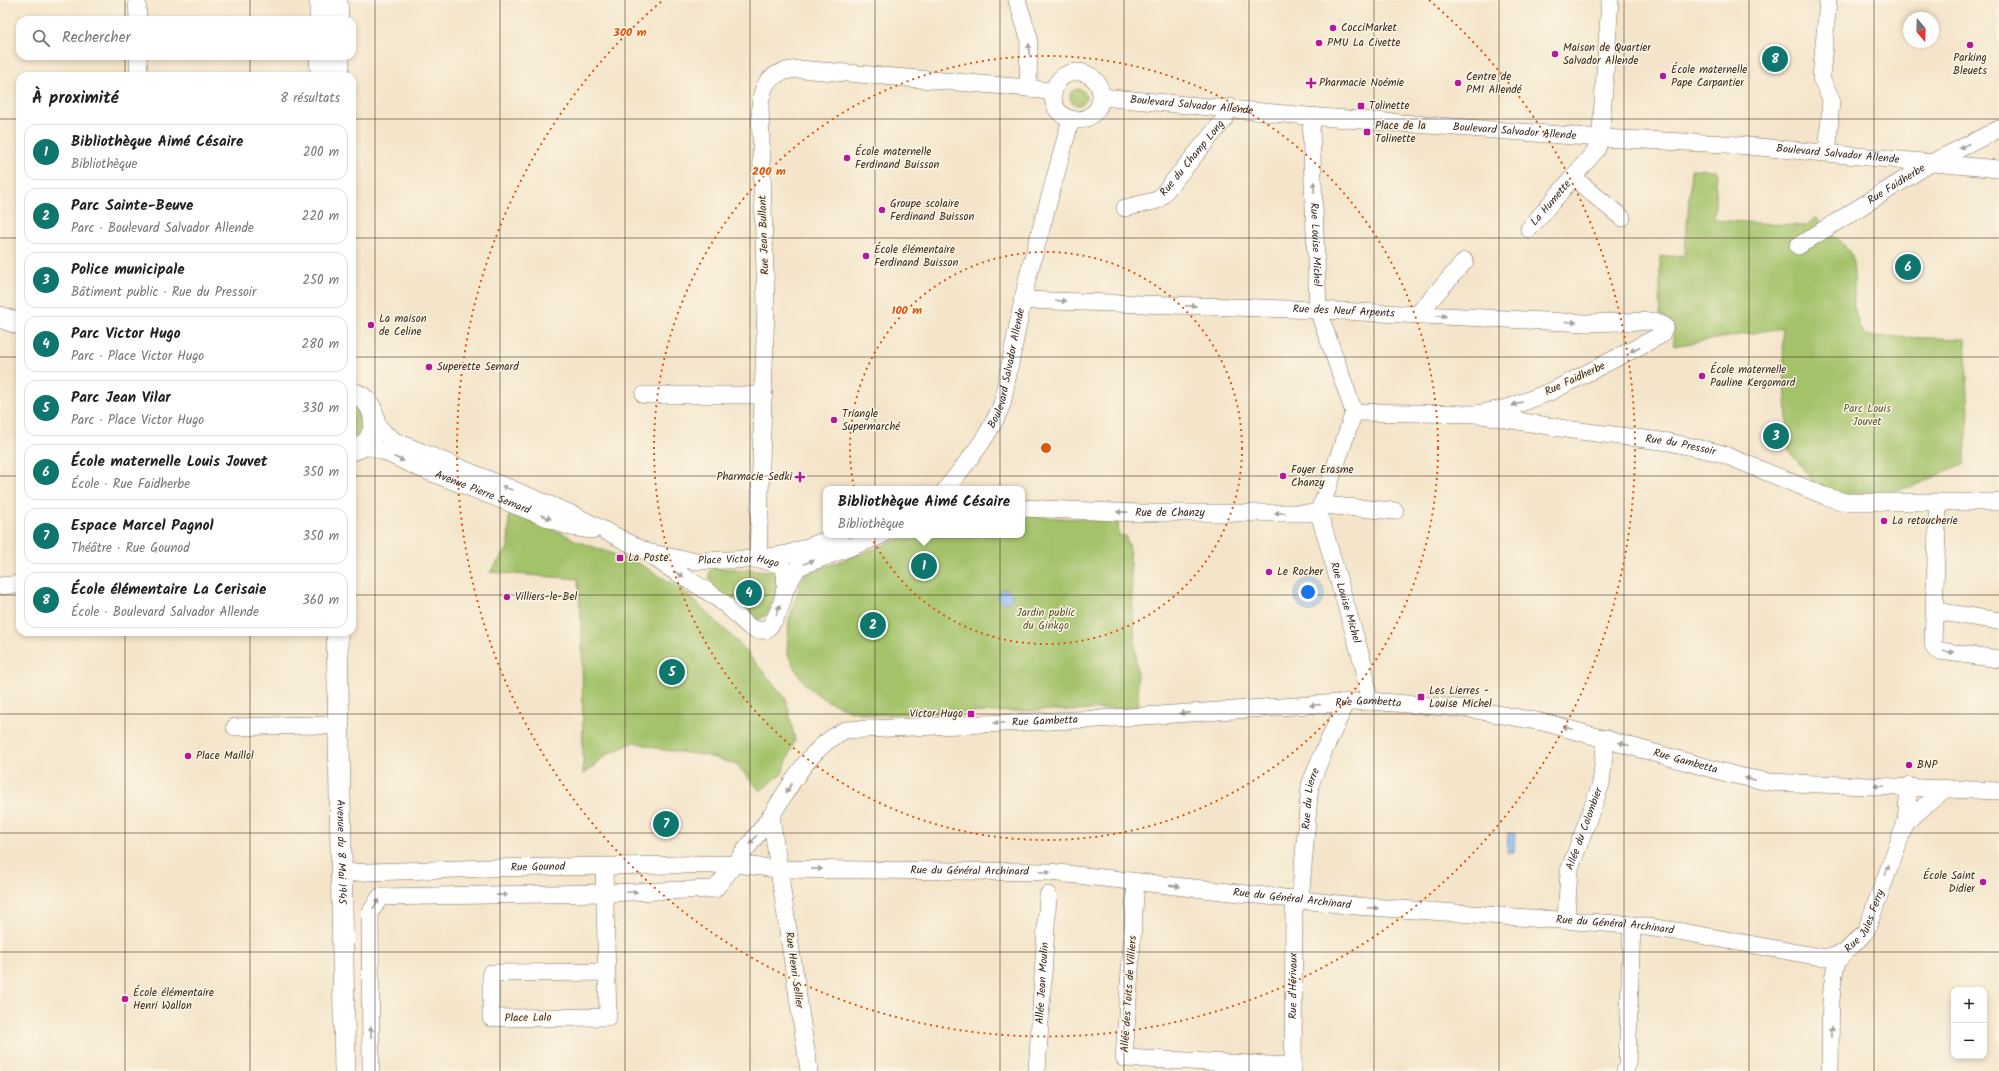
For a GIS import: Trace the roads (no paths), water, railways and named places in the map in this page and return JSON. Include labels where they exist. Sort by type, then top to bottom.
[{"type":"main road","points":[[320,0],[320,16]]},
{"type":"main road","points":[[338,0],[338,16]]},
{"type":"main road","points":[[320,60],[321,72]]},
{"type":"main road","points":[[339,60],[339,72]]},
{"type":"main road","points":[[0,317],[16,323]]},
{"type":"main road","points":[[356,391],[371,408],[375,422],[372,435],[357,448]]},
{"type":"main road","name":"Avenue du 8 Mai 1945","points":[[337,636],[345,1071]]},
{"type":"street","points":[[137,0],[138,16]]},
{"type":"street","points":[[1017,0],[1029,38],[1028,88]]},
{"type":"street","points":[[1601,138],[1610,0]]},
{"type":"street","points":[[1828,0],[1821,78],[1831,99],[1828,146]]},
{"type":"street","points":[[138,60],[139,72]]},
{"type":"street","name":"Rue Jean Bullant","points":[[758,559],[764,395],[766,268],[760,106],[762,93],[768,81],[782,72],[798,69],[1028,88],[1053,92]]},
{"type":"street","points":[[1075,72],[1083,73],[1096,82],[1101,97],[1099,104],[1091,115],[1085,119],[1071,119],[1064,116],[1055,106],[1053,92],[1055,84],[1060,78],[1075,72]]},
{"type":"street","name":"Boulevard Salvador Allende","points":[[1101,97],[1230,107],[1314,116],[1601,138],[1720,144],[1929,164],[1999,169]]},
{"type":"street","name":"Rue du Champ Long","points":[[1125,208],[1158,200],[1223,120],[1230,107]]},
{"type":"street","name":"Rue Louise Michel","points":[[1314,116],[1311,129],[1318,310],[1354,412]]},
{"type":"street","name":"Boulevard Salvador Allende","points":[[948,486],[996,420],[1002,404],[1022,300],[1071,119]]},
{"type":"street","name":"Rue Faidherbe","points":[[1798,246],[1929,164],[1999,129]]},
{"type":"street","name":"La Humette","points":[[1530,229],[1597,149],[1601,138]]},
{"type":"street","name":"La Humette","points":[[1574,178],[1622,218]]},
{"type":"street","points":[[1417,315],[1465,261]]},
{"type":"street","name":"Rue des Neuf Arpents","points":[[1022,300],[1318,310],[1586,323],[1655,321],[1665,326]]},
{"type":"street","name":"Rue Faidherbe","points":[[1476,414],[1511,407],[1552,391],[1661,335],[1665,326]]},
{"type":"street","points":[[644,395],[764,395]]},
{"type":"street","points":[[1354,412],[1320,509],[1395,511]]},
{"type":"street","name":"Rue du Pressoir","points":[[1354,412],[1476,414],[1572,430],[1669,442],[1702,448],[1720,453],[1825,496],[1845,502],[1999,502]]},
{"type":"street","name":"Avenue Pierre Semard","points":[[375,422],[384,433],[395,441],[572,514],[606,533],[647,552]]},
{"type":"street","name":"Avenue Pierre Semard","points":[[357,448],[383,451],[417,467],[571,527],[606,533]]},
{"type":"street","points":[[1938,503],[1933,644],[1935,649],[1940,651],[1999,659]]},
{"type":"street","name":"Rue de Chanzy","points":[[1025,508],[1140,513],[1320,509]]},
{"type":"street","name":"Rue Louise Michel","points":[[1320,509],[1364,667],[1369,701]]},
{"type":"street","points":[[758,559],[788,554],[833,538]]},
{"type":"street","points":[[785,590],[798,567],[874,538]]},
{"type":"street","name":"Place Victor Hugo","points":[[647,552],[697,561],[758,559],[776,563],[784,569],[786,574],[785,590],[774,622],[765,630],[753,630],[696,583],[660,563],[647,552]]},
{"type":"street","points":[[0,586],[16,584]]},
{"type":"street","points":[[1935,611],[1999,621]]},
{"type":"street","name":"Rue Gambetta","points":[[371,1071],[370,913],[380,897],[605,893],[714,889],[771,816],[811,756],[826,740],[845,730],[1099,719],[1369,701],[1470,709],[1547,723],[1606,738],[1720,772],[1769,782],[1909,786],[1999,791]]},
{"type":"street","name":"Rue du Lierre","points":[[1298,901],[1310,785],[1346,703]]},
{"type":"street","points":[[235,727],[309,724],[339,726]]},
{"type":"street","name":"Allée du Colombier","points":[[1566,920],[1569,871],[1601,784],[1606,738]]},
{"type":"street","points":[[1906,822],[1909,786]]},
{"type":"street","name":"Rue Jules Ferry","points":[[1830,1071],[1832,991],[1837,962],[1866,931],[1906,822],[1946,788]]},
{"type":"street","points":[[771,816],[778,869]]},
{"type":"street","name":"Rue du Général Archinard","points":[[735,864],[778,869],[1049,872],[1298,901],[1433,912],[1632,925],[1683,932],[1820,957],[1832,957],[1846,953]]},
{"type":"street","name":"Rue Gounod","points":[[341,873],[489,868],[735,864]]},
{"type":"street","name":"Place Lalo","points":[[604,867],[605,893],[607,972],[608,1017],[491,1018],[491,973],[607,972]]},
{"type":"street","name":"Rue Henri Sellier","points":[[778,869],[809,1071]]},
{"type":"street","name":"Allée des Toits de Villiers","points":[[1136,882],[1124,1058],[1293,1068]]},
{"type":"street","name":"Allée Jean Moulin","points":[[1037,1071],[1048,895]]},
{"type":"street","name":"Rue d'Hérivaux","points":[[1293,1068],[1294,912],[1298,901]]},
{"type":"street","points":[[1626,1071],[1632,925]]},
{"type":"water","points":[[1005,589],[1010,591],[1012,596],[1010,601],[1005,603],[1000,601],[998,596],[1000,591]]},
{"type":"water","points":[[1508,833],[1515,834],[1514,852],[1507,852]]},
{"type":"place","name":"CocciMarket","points":[[1333,28]]},
{"type":"place","name":"PMU La Civette","points":[[1319,43]]},
{"type":"place","name":"Parking Bleuets","points":[[1970,45]]},
{"type":"place","name":"Maison de Quartier Salvador Allende","points":[[1555,54]]},
{"type":"place","name":"École élémentaire La Cerisaie","points":[[1775,59]]},
{"type":"place","name":"École maternelle Pape Carpantier","points":[[1663,76]]},
{"type":"place","name":"Pharmacie Noémie","points":[[1311,83]]},
{"type":"place","name":"Centre de PMI Allendé","points":[[1458,83]]},
{"type":"place","name":"Tolinette","points":[[1361,106]]},
{"type":"place","name":"Place de la Tolinette","points":[[1367,132]]},
{"type":"place","name":"École maternelle Ferdinand Buisson","points":[[847,158]]},
{"type":"place","name":"Groupe scolaire Ferdinand Buisson","points":[[882,210]]},
{"type":"place","name":"École élémentaire Ferdinand Buisson","points":[[866,256]]},
{"type":"place","name":"École maternelle Louis Jouvet","points":[[1908,267]]},
{"type":"place","name":"La maison de Celine","points":[[371,325]]},
{"type":"place","name":"Superette Semard","points":[[429,367]]},
{"type":"place","name":"École maternelle Pauline Kergomard","points":[[1702,376]]},
{"type":"place","name":"Triangle Supermarché","points":[[834,420]]},
{"type":"place","name":"Police municipale","points":[[1776,436]]},
{"type":"place","name":"Foyer Erasme Chanzy","points":[[1283,476]]},
{"type":"place","name":"Pharmacie Sedki","points":[[800,477]]},
{"type":"place","name":"La retoucherie","points":[[1884,521]]},
{"type":"place","name":"La Poste","points":[[620,558]]},
{"type":"place","name":"Bibliothèque Aimé Césaire","points":[[924,566]]},
{"type":"place","name":"Le Rocher","points":[[1269,572]]},
{"type":"place","name":"Parc Victor Hugo","points":[[749,593]]},
{"type":"place","name":"Villiers-le-Bel","points":[[507,597]]},
{"type":"place","name":"Parc Sainte-Beuve","points":[[873,625]]},
{"type":"place","name":"Parc Jean Vilar","points":[[672,672]]},
{"type":"place","name":"Les Lierres - Louise Michel","points":[[1421,697]]},
{"type":"place","name":"Victor Hugo","points":[[971,714]]},
{"type":"place","name":"Place Maillol","points":[[188,756]]},
{"type":"place","name":"BNP","points":[[1909,765]]},
{"type":"place","name":"Espace Marcel Pagnol","points":[[666,824]]},
{"type":"place","name":"École Saint Didier","points":[[1983,882]]},
{"type":"place","name":"École élémentaire Henri Wallon","points":[[125,999]]},
{"type":"park label","name":"Parc Louis Jouvet","points":[[1867,415]]},
{"type":"park label","name":"Jardin public du Ginkgo","points":[[1046,619]]}]
